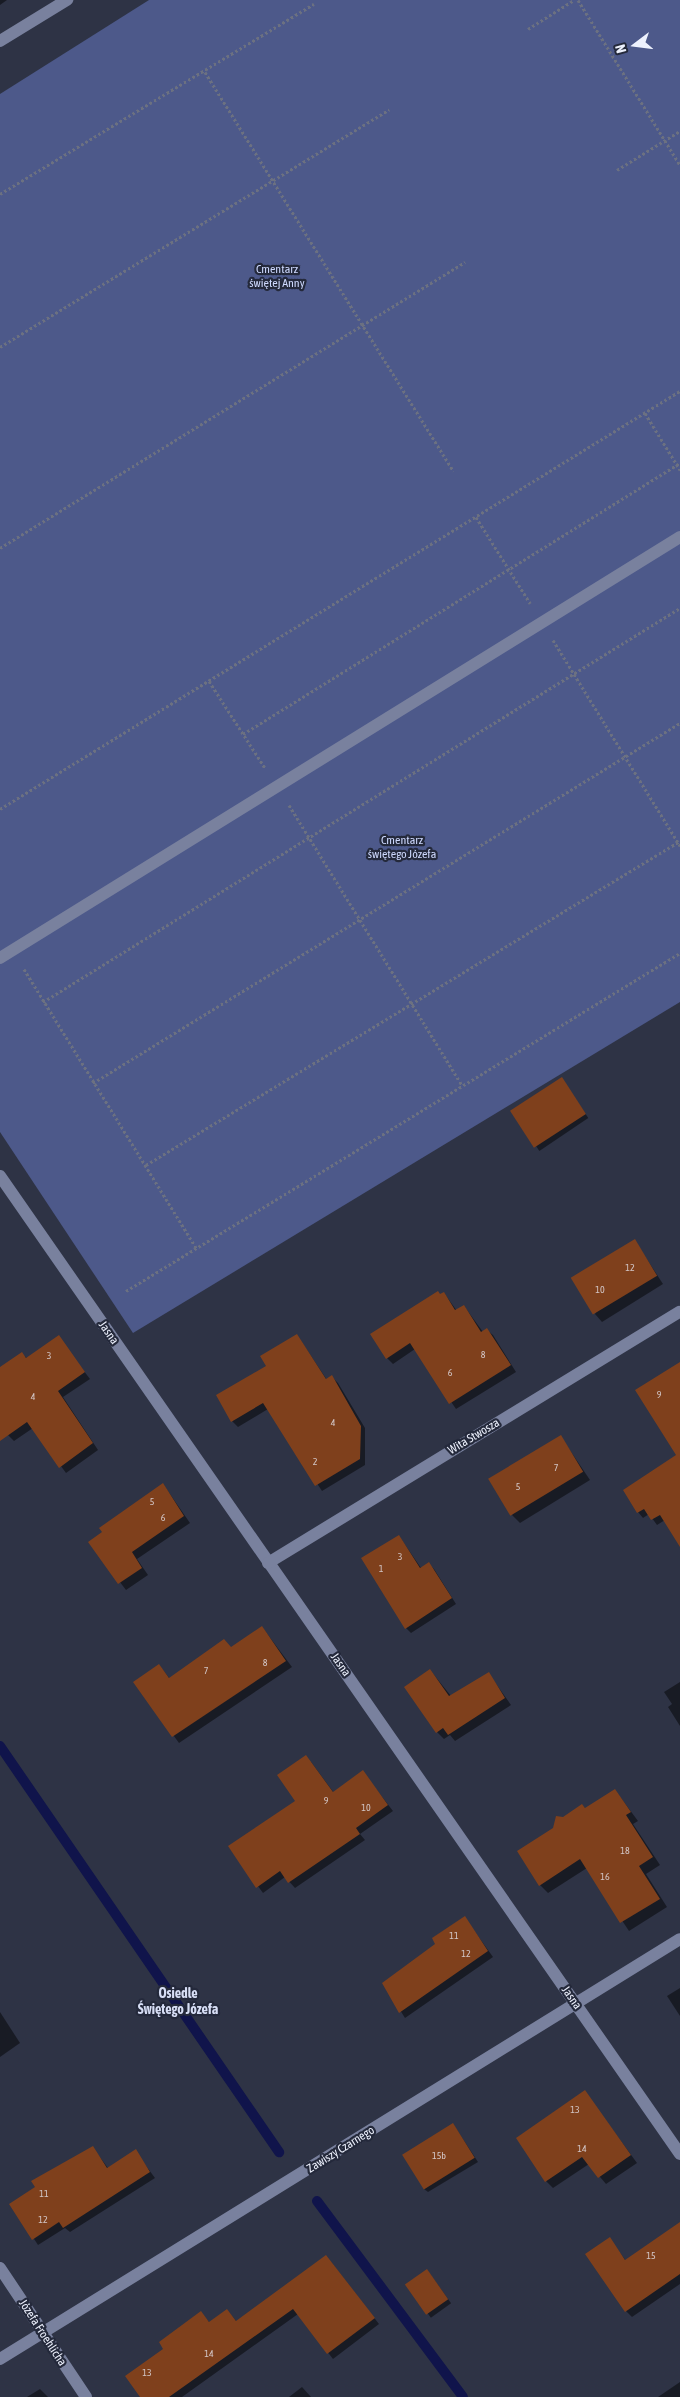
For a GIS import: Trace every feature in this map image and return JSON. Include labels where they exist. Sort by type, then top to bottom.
[{"type":"street","points":[[0,41],[67,0]]},
{"type":"street","points":[[0,958],[680,537]]},
{"type":"street","name":"Jasna","points":[[0,1176],[680,2154]]},
{"type":"street","name":"Wita Stwosza","points":[[268,1563],[680,1312]]},
{"type":"street","name":"Zawiszy Czarnego","points":[[0,2359],[680,1939]]},
{"type":"street","name":"Józefa Froehlicha","points":[[0,2268],[86,2397]]},
{"type":"path","points":[[528,29],[574,0]]},
{"type":"path","points":[[578,0],[680,165]]},
{"type":"path","points":[[0,194],[205,72],[314,4]]},
{"type":"path","points":[[205,72],[453,471]]},
{"type":"path","points":[[0,346],[389,110]]},
{"type":"path","points":[[617,170],[680,131]]},
{"type":"path","points":[[0,548],[465,262]]},
{"type":"path","points":[[0,809],[680,391]]},
{"type":"path","points":[[645,413],[680,470]]},
{"type":"path","points":[[243,734],[678,464]]},
{"type":"path","points":[[146,1165],[679,843],[476,517]]},
{"type":"path","points":[[197,1248],[43,1002],[680,608]]},
{"type":"path","points":[[209,681],[310,838],[462,1085]]},
{"type":"path","points":[[92,1083],[361,921],[680,723]]},
{"type":"path","points":[[126,1291],[680,953]]},
{"type":"green space","points":[[149,0],[680,0],[680,1002],[133,1333],[0,1132],[0,94]]},
{"type":"building","points":[[562,1077],[586,1114],[534,1148],[510,1111]]},
{"type":"building","points":[[635,1239],[657,1276],[593,1314],[571,1278]]},
{"type":"building","points":[[438,1291],[440,1294],[444,1292],[455,1310],[464,1305],[481,1332],[487,1328],[511,1365],[449,1404],[410,1343],[386,1359],[370,1334]]},
{"type":"building","points":[[297,1334],[326,1379],[332,1375],[361,1426],[360,1459],[315,1486],[263,1403],[231,1422],[216,1395],[266,1366],[260,1356]]},
{"type":"building","points":[[59,1335],[85,1372],[58,1391],[93,1443],[59,1468],[27,1422],[0,1441],[0,1367],[22,1352],[26,1358]]},
{"type":"building","points":[[680,1362],[680,1547],[660,1515],[651,1520],[644,1509],[637,1513],[623,1490],[676,1455],[635,1390]]},
{"type":"building","points":[[561,1435],[583,1472],[510,1516],[488,1479]]},
{"type":"building","points":[[163,1483],[184,1516],[132,1552],[142,1568],[118,1584],[88,1542],[102,1532],[99,1528]]},
{"type":"building","points":[[399,1535],[420,1568],[429,1562],[452,1598],[405,1629],[361,1558]]},
{"type":"building","points":[[262,1626],[286,1661],[172,1737],[133,1682],[159,1664],[169,1678],[224,1639],[231,1647]]},
{"type":"building","points":[[430,1669],[449,1696],[489,1672],[505,1698],[448,1735],[443,1728],[436,1733],[404,1687]]},
{"type":"building","points":[[306,1755],[333,1792],[363,1770],[388,1805],[356,1828],[360,1834],[288,1883],[280,1871],[256,1888],[228,1846],[295,1801],[277,1775]]},
{"type":"building","points":[[615,1789],[631,1812],[626,1815],[653,1857],[639,1866],[660,1899],[620,1923],[580,1859],[539,1886],[517,1851],[553,1828],[556,1816],[563,1817],[582,1804],[585,1808]]},
{"type":"building","points":[[465,1916],[488,1951],[399,2013],[382,1983],[435,1944],[432,1938]]},
{"type":"building","points":[[585,2090],[631,2155],[598,2178],[582,2157],[545,2182],[516,2138]]},
{"type":"building","points":[[453,2123],[475,2158],[424,2190],[402,2155]]},
{"type":"building","points":[[93,2146],[107,2168],[136,2149],[150,2172],[63,2228],[59,2222],[32,2240],[9,2204],[35,2187],[31,2181]]},
{"type":"building","points":[[680,2222],[680,2274],[625,2312],[585,2254],[610,2237],[625,2260]]},
{"type":"building","points":[[326,2255],[375,2318],[327,2354],[293,2309],[169,2397],[140,2397],[125,2376],[163,2349],[159,2342],[201,2311],[209,2322],[227,2309],[236,2321]]},
{"type":"building","points":[[427,2269],[448,2299],[426,2315],[405,2284]]},
{"type":"waterway","points":[[0,1746],[279,2152]]},
{"type":"waterway","points":[[317,2201],[463,2397]]},
{"type":"district","name":"Osiedle Świętego Józefa","points":[[178,2002]]},
{"type":"park label","name":"Cmentarz świętej Anny","points":[[277,277]]},
{"type":"park label","name":"Cmentarz świętego Józefa","points":[[402,848]]}]
